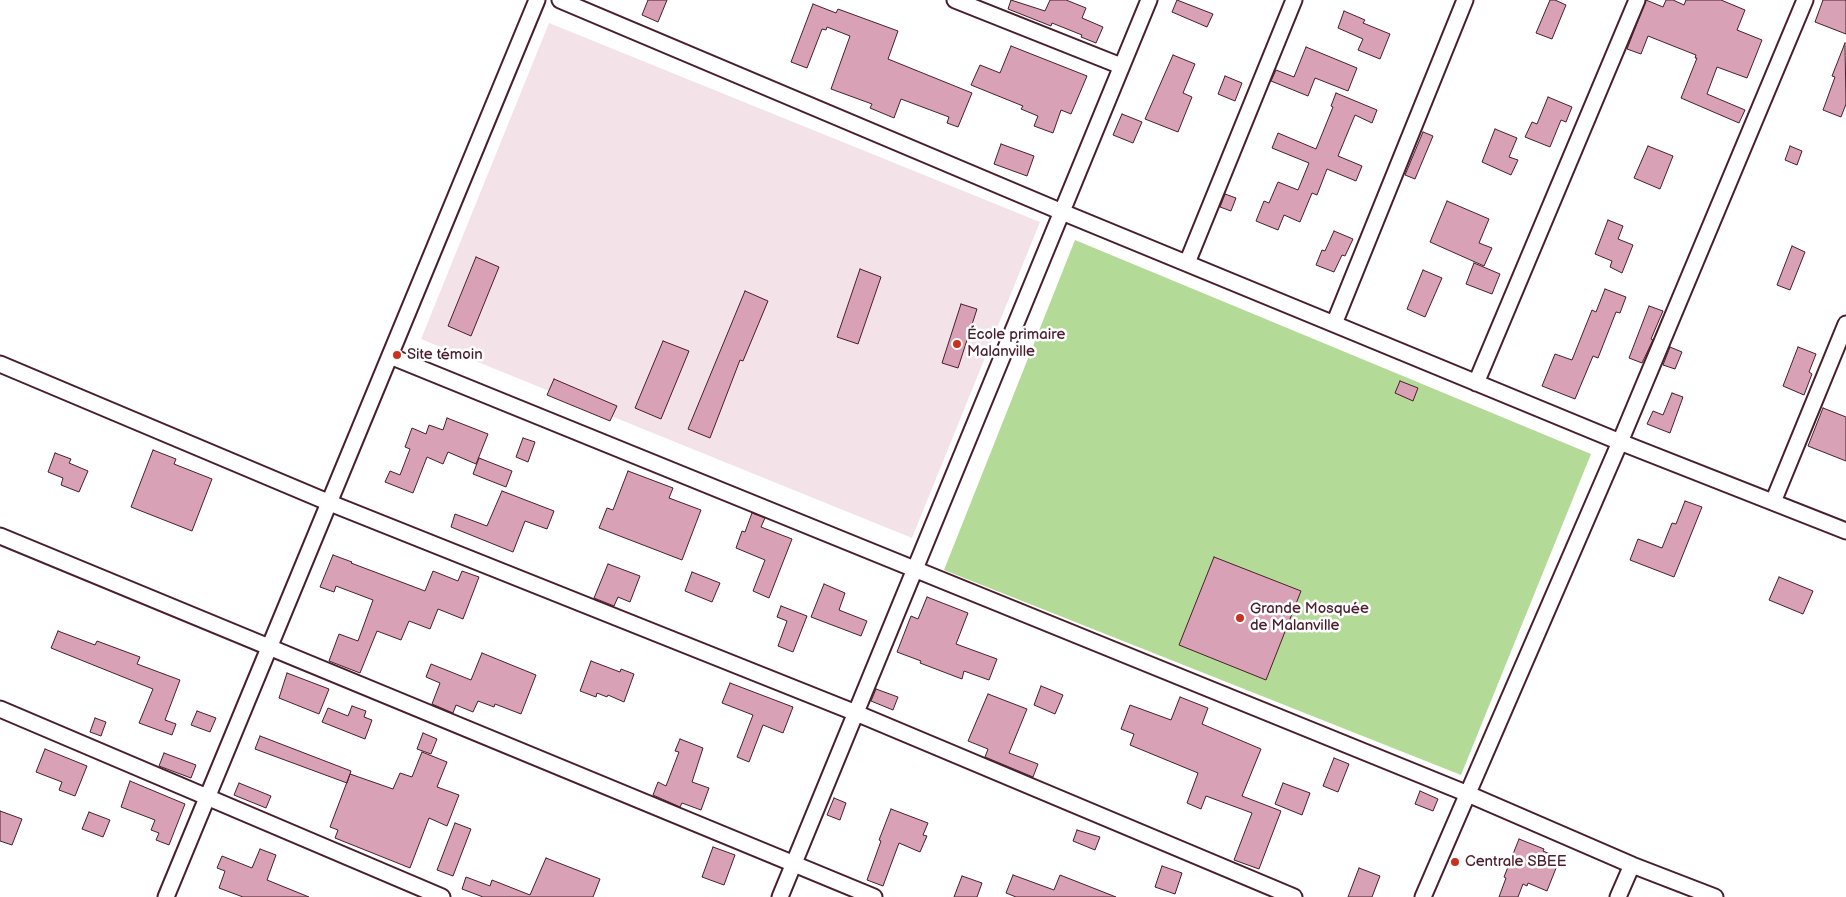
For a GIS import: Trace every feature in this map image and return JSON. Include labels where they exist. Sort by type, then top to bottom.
[{"type":"street","points":[[166,897],[537,0]]},
{"type":"street","points":[[560,0],[1062,212],[1187,262],[1476,383],[1846,531]]},
{"type":"street","points":[[955,0],[1121,66]]},
{"type":"street","points":[[780,897],[1149,0]]},
{"type":"street","points":[[1187,262],[1294,0]]},
{"type":"street","points":[[1334,324],[1465,0]]},
{"type":"street","points":[[1476,383],[1637,0]]},
{"type":"street","points":[[1423,897],[1620,442],[1805,0]]},
{"type":"street","points":[[1773,502],[1846,324]]},
{"type":"street","points":[[390,356],[1468,794],[1715,897]]},
{"type":"street","points":[[0,364],[330,503],[856,713],[1294,897]]},
{"type":"street","points":[[0,536],[874,897]]},
{"type":"street","points":[[0,709],[442,897]]},
{"type":"street","points":[[1618,897],[1632,864]]},
{"type":"shaded area","points":[[549,23],[1040,222],[912,538],[421,339]]},
{"type":"green space","points":[[1075,240],[1591,454],[1461,775],[944,570]]},
{"type":"building","points":[[648,0],[667,0],[658,22],[642,15]]},
{"type":"building","points":[[1011,0],[1045,11],[1050,0],[1066,0],[1086,8],[1082,18],[1103,27],[1096,43],[1052,23],[1051,26],[1008,9]]},
{"type":"building","points":[[1177,0],[1213,14],[1207,27],[1172,12]]},
{"type":"building","points":[[1550,0],[1566,5],[1552,39],[1536,33]]},
{"type":"building","points":[[1646,0],[1663,7],[1666,0],[1673,0],[1684,5],[1686,0],[1721,0],[1745,10],[1737,30],[1762,40],[1747,78],[1717,67],[1707,94],[1745,110],[1739,123],[1681,98],[1697,58],[1695,58],[1696,55],[1648,36],[1641,54],[1627,49]]},
{"type":"building","points":[[1823,0],[1846,0],[1846,34],[1815,22]]},
{"type":"building","points":[[813,4],[836,13],[838,9],[898,31],[888,59],[972,93],[958,127],[947,123],[949,117],[901,99],[894,118],[870,108],[872,104],[831,89],[850,36],[827,27],[826,30],[822,29],[807,68],[791,62]]},
{"type":"building","points":[[1344,11],[1365,20],[1363,23],[1390,34],[1380,59],[1358,50],[1363,39],[1338,28]]},
{"type":"building","points":[[1845,43],[1846,104],[1841,117],[1823,110],[1835,77],[1832,76]]},
{"type":"building","points":[[1011,46],[1087,76],[1071,114],[1061,110],[1053,133],[1034,126],[1038,116],[1021,109],[1023,106],[971,85],[980,65],[1000,73]]},
{"type":"building","points":[[1306,47],[1357,68],[1348,91],[1315,78],[1308,96],[1271,81],[1276,70],[1294,77]]},
{"type":"building","points":[[1173,55],[1195,64],[1183,93],[1192,97],[1178,132],[1145,119]]},
{"type":"building","points":[[1225,76],[1242,83],[1235,101],[1218,94]]},
{"type":"building","points":[[1336,93],[1377,110],[1372,123],[1355,115],[1338,156],[1362,166],[1356,181],[1327,169],[1317,195],[1312,193],[1300,222],[1284,215],[1278,230],[1256,221],[1264,201],[1269,203],[1278,182],[1298,190],[1309,163],[1272,148],[1278,133],[1316,149],[1333,107],[1331,106]]},
{"type":"building","points":[[1548,97],[1572,107],[1566,122],[1561,120],[1550,147],[1525,137],[1532,122],[1537,124]]},
{"type":"building","points":[[1122,114],[1142,122],[1133,143],[1113,135]]},
{"type":"building","points":[[1495,129],[1517,138],[1509,157],[1518,160],[1511,175],[1482,162]]},
{"type":"building","points":[[1423,132],[1433,136],[1415,179],[1405,175]]},
{"type":"building","points":[[1001,144],[1034,156],[1027,176],[994,164]]},
{"type":"building","points":[[1648,146],[1673,156],[1660,189],[1634,178]]},
{"type":"building","points":[[1790,146],[1802,151],[1797,165],[1785,160]]},
{"type":"building","points":[[1225,194],[1236,198],[1231,211],[1220,207]]},
{"type":"building","points":[[1447,201],[1489,219],[1479,243],[1492,248],[1484,266],[1430,242]]},
{"type":"building","points":[[1608,220],[1623,226],[1618,239],[1633,245],[1622,273],[1610,267],[1612,261],[1595,254]]},
{"type":"building","points":[[1334,231],[1353,239],[1345,256],[1342,255],[1334,272],[1316,265],[1322,250],[1325,251]]},
{"type":"building","points":[[1792,246],[1805,252],[1790,290],[1777,285]]},
{"type":"building","points":[[476,257],[499,267],[471,336],[448,326]]},
{"type":"building","points":[[1474,263],[1500,274],[1492,294],[1466,284]]},
{"type":"building","points":[[860,269],[881,277],[858,344],[837,337]]},
{"type":"building","points":[[1423,270],[1442,278],[1425,317],[1407,309]]},
{"type":"building","points":[[1605,289],[1626,297],[1620,313],[1616,312],[1598,358],[1593,356],[1575,399],[1542,386],[1555,354],[1572,360],[1592,310],[1596,312]]},
{"type":"building","points":[[745,291],[768,301],[743,361],[740,360],[710,438],[688,429]]},
{"type":"building","points":[[961,304],[977,309],[958,368],[942,363]]},
{"type":"building","points":[[1649,306],[1663,311],[1651,339],[1653,340],[1642,363],[1629,358]]},
{"type":"building","points":[[663,341],[689,351],[661,419],[635,408]]},
{"type":"building","points":[[1670,347],[1682,352],[1675,369],[1663,365]]},
{"type":"building","points":[[1798,347],[1816,354],[1809,372],[1812,374],[1804,395],[1783,386]]},
{"type":"building","points":[[554,379],[617,406],[610,421],[547,395]]},
{"type":"building","points":[[1400,381],[1418,388],[1413,401],[1395,393]]},
{"type":"building","points":[[1672,393],[1683,397],[1670,433],[1647,424],[1653,411],[1663,415]]},
{"type":"building","points":[[1823,408],[1846,417],[1846,461],[1808,446]]},
{"type":"building","points":[[447,418],[488,434],[476,464],[448,452],[443,464],[427,457],[413,493],[385,482],[390,471],[400,475],[410,449],[405,447],[412,428],[426,434],[429,425],[443,430]]},
{"type":"building","points":[[523,438],[535,442],[528,462],[516,457]]},
{"type":"building","points":[[153,450],[176,459],[174,464],[212,479],[192,531],[131,507]]},
{"type":"building","points":[[55,453],[71,459],[69,463],[88,471],[79,492],[61,485],[63,478],[48,472]]},
{"type":"building","points":[[479,458],[512,471],[506,487],[473,474]]},
{"type":"building","points":[[628,471],[673,488],[669,498],[701,510],[682,560],[599,528],[607,508],[613,510]]},
{"type":"building","points":[[502,491],[554,511],[547,529],[525,521],[513,552],[451,527],[455,514],[487,526]]},
{"type":"building","points":[[1685,501],[1702,507],[1674,577],[1630,560],[1638,539],[1662,548],[1672,523],[1676,524]]},
{"type":"building","points":[[752,513],[765,518],[761,527],[792,539],[769,598],[753,591],[765,560],[736,548],[742,531],[745,532]]},
{"type":"building","points":[[333,555],[425,591],[433,571],[458,581],[462,571],[479,577],[463,619],[438,609],[430,629],[409,621],[401,640],[377,631],[360,673],[329,661],[339,634],[358,641],[373,600],[336,586],[334,592],[320,587]]},
{"type":"building","name":"Grande Mosquée de Malanville","points":[[1214,557],[1301,591],[1266,680],[1179,645]]},
{"type":"building","points":[[608,564],[640,576],[630,602],[618,597],[614,606],[594,598]]},
{"type":"building","points":[[692,572],[720,583],[712,602],[685,591]]},
{"type":"building","points":[[1779,577],[1813,591],[1803,614],[1769,600]]},
{"type":"building","points":[[824,584],[845,593],[839,610],[867,621],[861,636],[811,617]]},
{"type":"building","points":[[927,597],[968,613],[956,644],[997,659],[989,680],[964,671],[962,679],[897,652],[911,616],[918,619]]},
{"type":"building","points":[[781,606],[807,616],[793,652],[778,646],[787,621],[777,617]]},
{"type":"building","points":[[58,631],[95,645],[97,641],[140,657],[137,664],[180,680],[165,720],[176,724],[172,735],[139,723],[153,689],[51,648]]},
{"type":"building","points":[[482,653],[536,675],[521,714],[495,704],[494,707],[478,701],[473,712],[456,705],[453,713],[432,704],[440,683],[426,677],[431,664],[471,680]]},
{"type":"building","points":[[591,661],[620,672],[621,669],[634,674],[624,702],[608,695],[607,697],[597,693],[596,697],[580,691]]},
{"type":"building","points":[[287,673],[329,689],[319,714],[279,698]]},
{"type":"building","points":[[730,683],[793,707],[783,733],[763,725],[749,762],[737,757],[753,715],[722,703]]},
{"type":"building","points":[[1041,686],[1063,695],[1055,714],[1034,705]]},
{"type":"building","points":[[876,689],[898,697],[893,710],[871,701]]},
{"type":"building","points":[[988,694],[1027,709],[1009,753],[1038,764],[1033,777],[985,757],[988,749],[968,741]]},
{"type":"building","points":[[1180,697],[1208,708],[1202,724],[1261,749],[1242,796],[1281,811],[1259,869],[1234,860],[1252,813],[1206,796],[1201,809],[1187,803],[1198,773],[1130,745],[1134,734],[1121,729],[1130,705],[1171,720]]},
{"type":"building","points":[[352,706],[366,711],[364,717],[372,720],[365,739],[322,722],[328,708],[348,716]]},
{"type":"building","points":[[197,711],[216,718],[210,732],[191,725]]},
{"type":"building","points":[[95,718],[106,722],[101,736],[90,732]]},
{"type":"building","points":[[423,733],[437,739],[431,754],[417,749]]},
{"type":"building","points":[[260,736],[351,771],[347,783],[255,749]]},
{"type":"building","points":[[680,739],[703,748],[692,782],[709,788],[701,810],[682,803],[680,807],[653,795],[658,782],[666,786],[679,752],[675,751]]},
{"type":"building","points":[[45,749],[87,766],[75,796],[59,790],[62,782],[36,772]]},
{"type":"building","points":[[422,752],[447,762],[437,787],[459,795],[447,826],[429,818],[410,868],[335,838],[338,830],[330,827],[350,774],[393,789],[400,773],[412,777]]},
{"type":"building","points":[[164,753],[196,765],[191,778],[159,766]]},
{"type":"building","points":[[1334,758],[1349,764],[1338,792],[1323,786]]},
{"type":"building","points":[[130,781],[185,804],[169,845],[156,840],[159,833],[151,830],[155,820],[121,807]]},
{"type":"building","points":[[239,783],[271,796],[266,808],[234,795]]},
{"type":"building","points":[[1283,783],[1310,793],[1302,815],[1275,804]]},
{"type":"building","points":[[1420,791],[1438,799],[1433,811],[1415,804]]},
{"type":"building","points":[[834,798],[846,803],[840,820],[827,815]]},
{"type":"building","points":[[891,809],[928,823],[923,835],[927,836],[920,852],[899,843],[883,886],[867,880]]},
{"type":"building","points":[[0,811],[22,819],[12,845],[0,841]]},
{"type":"building","points":[[89,812],[110,820],[103,837],[82,829]]},
{"type":"building","points":[[455,823],[471,829],[453,876],[437,870]]},
{"type":"building","points":[[1077,830],[1100,837],[1095,850],[1073,841]]},
{"type":"building","points":[[1519,839],[1560,858],[1547,891],[1528,883],[1527,886],[1523,884],[1518,897],[1499,897],[1506,878],[1504,877]]},
{"type":"building","points":[[713,847],[735,855],[724,885],[702,877]]},
{"type":"building","points":[[260,849],[276,855],[267,880],[309,897],[243,897],[219,888],[225,871],[217,868],[222,856],[252,868]]},
{"type":"building","points":[[546,858],[600,879],[593,897],[483,897],[462,889],[466,877],[490,886],[492,880],[530,895]]},
{"type":"building","points":[[1162,866],[1182,873],[1175,894],[1155,887]]},
{"type":"building","points":[[1359,868],[1380,876],[1372,897],[1348,897]]},
{"type":"building","points":[[1013,875],[1054,890],[1060,875],[1116,897],[1016,897],[1006,893]]},
{"type":"building","points":[[962,876],[982,883],[977,897],[954,897]]},
{"type":"place","name":"École primaire Malanville","points":[[957,344]]},
{"type":"place","name":"Site témoin","points":[[397,355]]},
{"type":"place","name":"Grande Mosquée de Malanville","points":[[1240,618]]},
{"type":"place","name":"Centrale SBEE","points":[[1455,862]]}]
